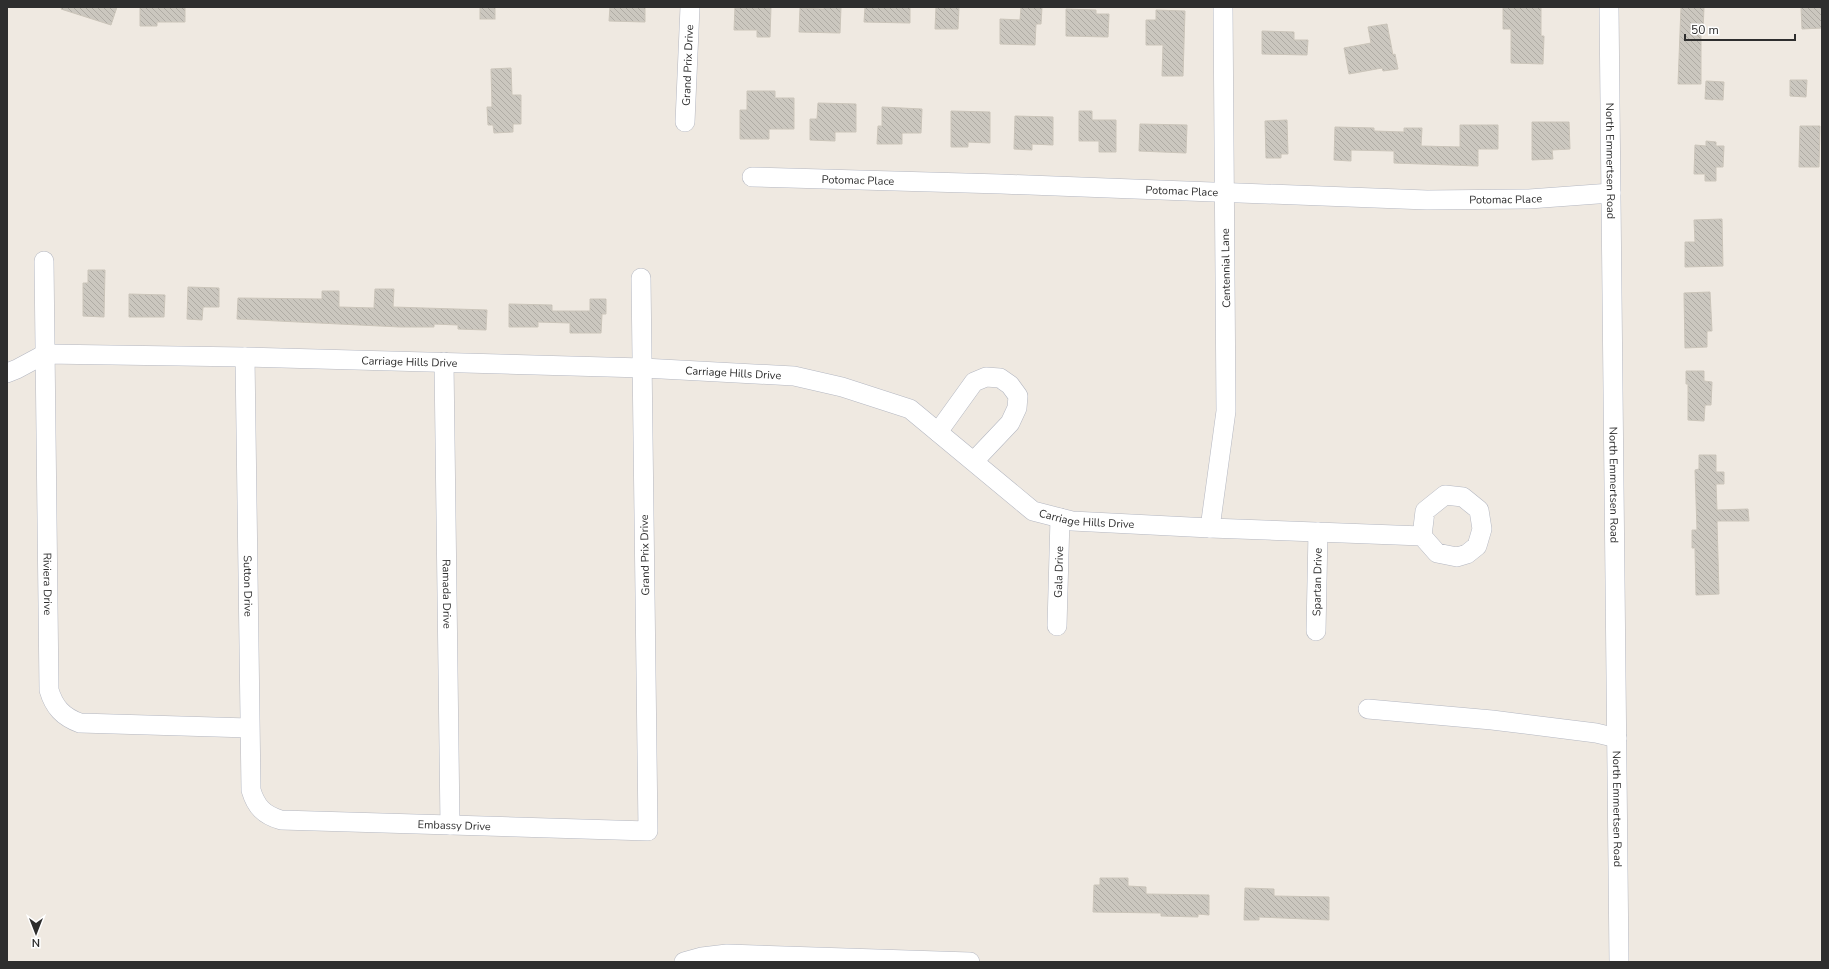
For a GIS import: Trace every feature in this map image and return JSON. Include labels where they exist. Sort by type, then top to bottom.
[{"type":"street","name":"Grand Prix Drive","points":[[685,122],[690,7]]},
{"type":"street","name":"Centennial Lane","points":[[1210,528],[1226,411],[1223,7]]},
{"type":"street","name":"North Emmertsen Road","points":[[1609,7],[1619,962]]},
{"type":"street","name":"Potomac Place","points":[[752,177],[1443,200],[1529,199],[1611,192]]},
{"type":"street","name":"Riviera Drive","points":[[44,261],[49,690],[52,700],[60,711],[71,720],[80,723],[250,728]]},
{"type":"street","name":"Grand Prix Drive","points":[[641,278],[648,831]]},
{"type":"street","name":"Carriage Hills Drive","points":[[45,354],[245,356],[642,368],[794,376],[842,387],[910,409],[1033,511],[1060,518],[1072,521],[1210,528],[1422,536]]},
{"type":"street","points":[[7,373],[17,370],[45,354]]},
{"type":"street","name":"Sutton Drive","points":[[245,356],[251,790],[254,802],[262,812]]},
{"type":"street","name":"Ramada Drive","points":[[444,362],[450,825]]},
{"type":"street","points":[[938,432],[974,382],[986,377],[1000,378],[1010,385],[1018,396],[1017,408],[1010,423],[974,462]]},
{"type":"street","name":"Gala Drive","points":[[1057,626],[1060,518]]},
{"type":"street","name":"Spartan Drive","points":[[1316,631],[1318,532]]},
{"type":"street","points":[[1368,709],[1492,720],[1596,733],[1617,738]]},
{"type":"street","name":"Embassy Drive","points":[[262,812],[270,817],[281,820],[648,831]]},
{"type":"street","points":[[684,962],[702,957],[726,954],[970,962]]},
{"type":"building","points":[[62,7],[117,7],[111,25],[61,9]]},
{"type":"building","points":[[140,7],[185,7],[185,22],[157,22],[157,26],[140,26]]},
{"type":"building","points":[[480,7],[495,7],[495,19],[480,19]]},
{"type":"building","points":[[610,7],[645,7],[645,22],[609,21]]},
{"type":"building","points":[[735,7],[771,7],[770,37],[757,37],[757,30],[734,30]]},
{"type":"building","points":[[824,7],[841,7],[840,33],[799,32],[800,8],[824,9]]},
{"type":"building","points":[[865,7],[910,7],[910,23],[864,22]]},
{"type":"building","points":[[936,7],[959,7],[958,29],[935,29]]},
{"type":"building","points":[[1021,7],[1042,7],[1041,24],[1036,24],[1035,45],[1000,44],[1000,19],[1020,20]]},
{"type":"building","points":[[1503,7],[1541,7],[1541,36],[1544,36],[1543,64],[1511,63],[1511,29],[1503,29]]},
{"type":"building","points":[[1681,7],[1704,7],[1703,32],[1701,32],[1701,84],[1678,84]]},
{"type":"building","points":[[1801,7],[1822,7],[1822,28],[1802,29]]},
{"type":"building","points":[[1066,9],[1096,10],[1096,14],[1109,14],[1108,37],[1066,36]]},
{"type":"building","points":[[1156,10],[1185,11],[1183,76],[1162,76],[1163,45],[1146,45],[1146,20],[1156,20]]},
{"type":"building","points":[[1387,24],[1393,55],[1395,54],[1398,69],[1383,71],[1382,68],[1349,74],[1344,48],[1371,43],[1368,27]]},
{"type":"building","points":[[1262,31],[1294,32],[1294,40],[1308,40],[1307,55],[1262,54]]},
{"type":"building","points":[[511,68],[512,95],[521,95],[521,124],[513,124],[513,132],[494,133],[493,125],[488,125],[487,107],[492,107],[491,69]]},
{"type":"building","points":[[1790,80],[1807,80],[1806,97],[1790,96]]},
{"type":"building","points":[[1706,81],[1724,82],[1723,100],[1705,99]]},
{"type":"building","points":[[747,91],[775,91],[775,98],[794,98],[794,129],[769,129],[769,139],[740,139],[740,110],[747,110]]},
{"type":"building","points":[[818,103],[856,104],[856,132],[835,132],[835,141],[810,140],[810,119],[817,119]]},
{"type":"building","points":[[882,107],[922,109],[921,133],[902,133],[902,144],[877,144],[878,126],[882,126]]},
{"type":"building","points":[[951,111],[990,112],[990,143],[968,142],[968,147],[951,147]]},
{"type":"building","points":[[1079,111],[1092,111],[1092,120],[1116,120],[1116,152],[1099,152],[1099,141],[1079,141]]},
{"type":"building","points":[[1015,116],[1053,117],[1053,145],[1032,144],[1032,150],[1014,149]]},
{"type":"building","points":[[1287,120],[1288,154],[1281,154],[1281,158],[1266,158],[1265,121]]},
{"type":"building","points":[[1532,122],[1569,122],[1570,149],[1552,150],[1553,159],[1532,160]]},
{"type":"building","points":[[1140,124],[1187,125],[1186,153],[1139,151]]},
{"type":"building","points":[[1460,125],[1498,125],[1498,149],[1478,149],[1478,166],[1394,163],[1394,151],[1351,150],[1351,161],[1334,160],[1335,127],[1374,128],[1374,131],[1404,132],[1404,128],[1422,128],[1421,146],[1460,147]]},
{"type":"building","points":[[1800,126],[1820,126],[1819,167],[1799,167]]},
{"type":"building","points":[[1706,141],[1716,142],[1716,146],[1724,146],[1723,167],[1716,167],[1716,181],[1705,181],[1705,174],[1694,174],[1695,145],[1706,146]]},
{"type":"building","points":[[1722,219],[1723,266],[1685,267],[1685,242],[1695,242],[1694,220]]},
{"type":"building","points":[[88,270],[105,270],[104,317],[83,316],[83,283],[88,283]]},
{"type":"building","points":[[188,287],[219,288],[219,307],[203,307],[202,320],[187,319]]},
{"type":"building","points":[[375,289],[394,289],[393,307],[487,310],[486,330],[458,329],[458,325],[434,324],[434,327],[400,327],[237,319],[238,298],[322,299],[322,291],[339,291],[339,307],[374,308]]},
{"type":"building","points":[[1710,292],[1712,331],[1707,331],[1707,347],[1685,348],[1684,293]]},
{"type":"building","points":[[129,294],[165,295],[164,317],[129,317]]},
{"type":"building","points":[[590,299],[606,299],[606,314],[602,314],[601,333],[570,333],[570,323],[538,322],[538,327],[509,327],[509,304],[552,305],[552,311],[590,311]]},
{"type":"building","points":[[1686,371],[1704,371],[1704,381],[1712,382],[1711,405],[1705,405],[1704,421],[1688,420],[1688,384],[1686,384]]},
{"type":"building","points":[[1699,455],[1716,455],[1716,472],[1724,472],[1724,484],[1716,484],[1717,510],[1748,509],[1749,521],[1717,521],[1719,594],[1696,595],[1695,548],[1692,548],[1692,530],[1697,530],[1695,470],[1699,469]]},
{"type":"building","points":[[1100,878],[1128,878],[1128,886],[1146,887],[1146,894],[1209,895],[1209,915],[1198,914],[1198,917],[1161,916],[1161,913],[1093,912],[1094,885],[1100,885]]},
{"type":"building","points":[[1245,888],[1274,889],[1274,896],[1329,897],[1329,920],[1259,917],[1259,920],[1244,920]]}]
